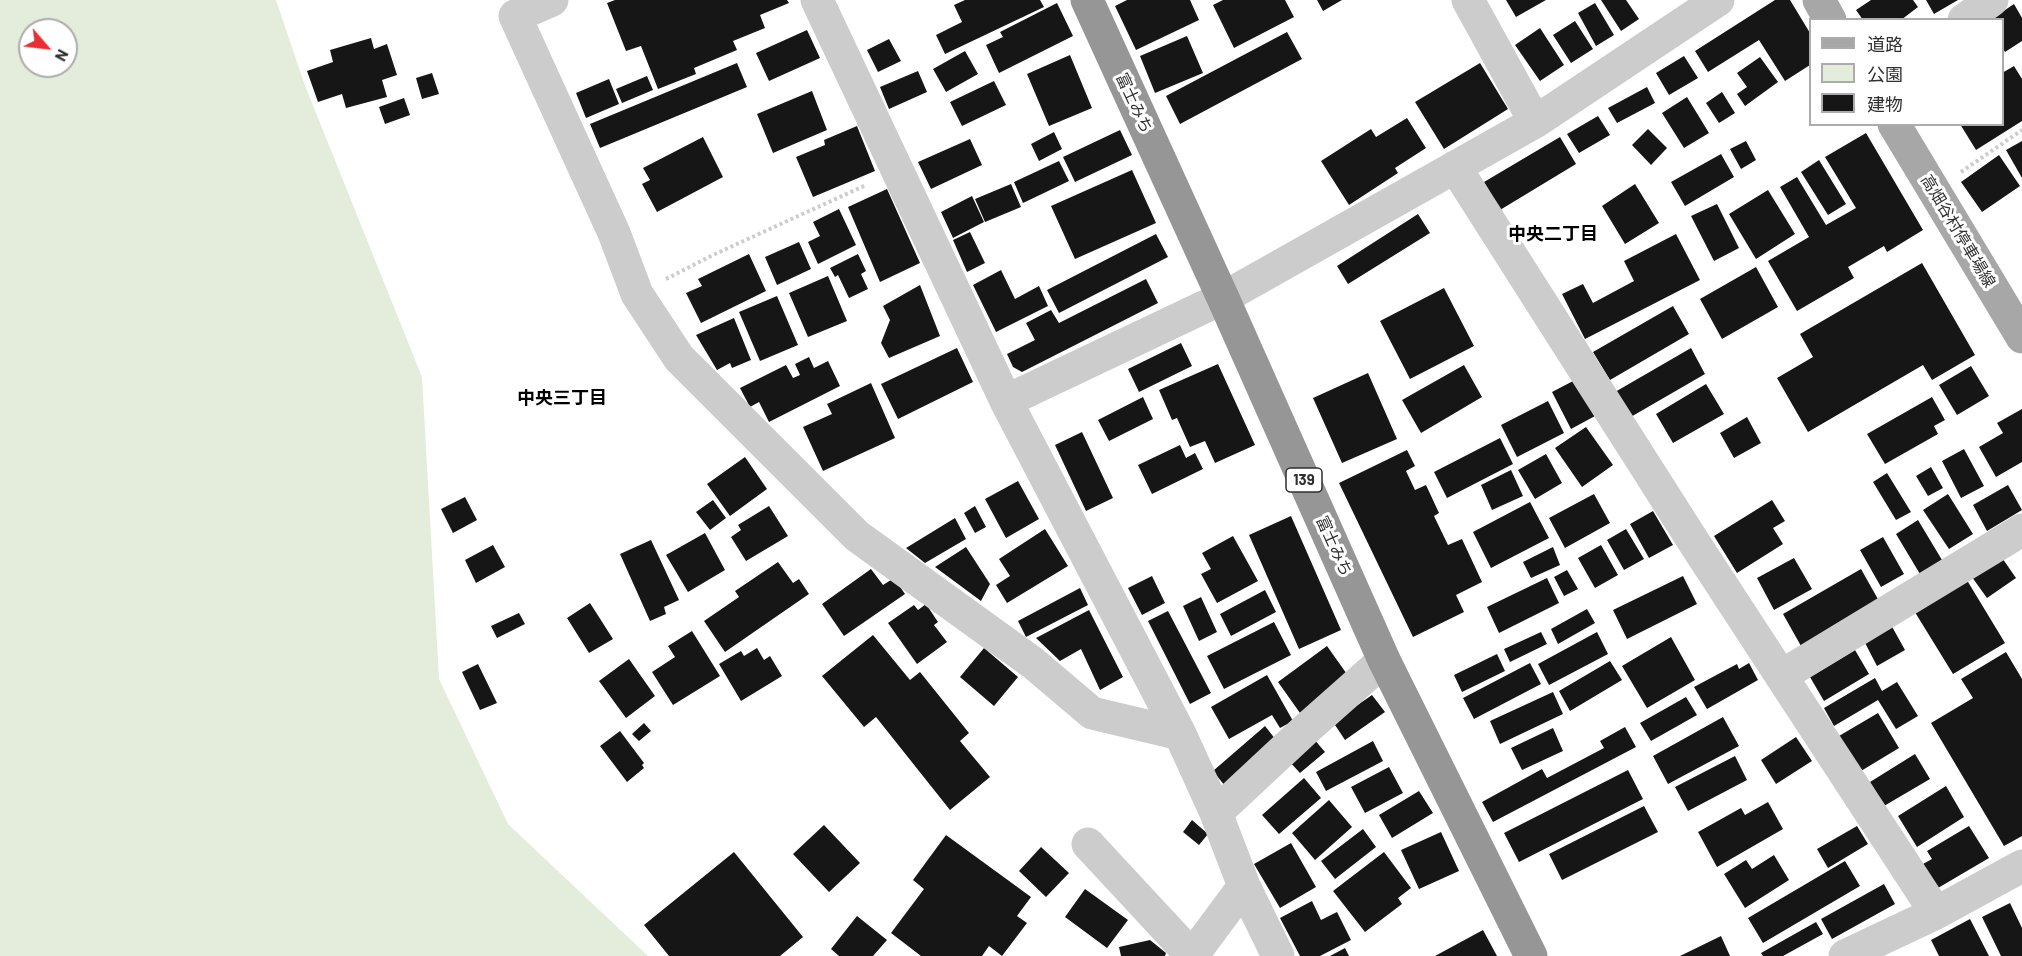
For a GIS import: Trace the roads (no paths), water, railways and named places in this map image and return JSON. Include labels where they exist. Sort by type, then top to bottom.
[{"type":"highway","name":"富士みち","points":[[1087,0],[1384,660],[1531,956]]},
{"type":"main road","points":[[1819,0],[1829,18]]},
{"type":"main road","name":"高畑谷村停車場線","points":[[1895,126],[2022,337]]},
{"type":"street","points":[[552,0],[515,16],[614,233],[637,294],[679,358],[857,536],[1033,663],[1092,713],[1180,734]]},
{"type":"street","points":[[817,0],[1006,401],[1180,734],[1216,813],[1244,886],[1278,956]]},
{"type":"street","points":[[1468,0],[1535,122]]},
{"type":"street","points":[[1006,401],[1223,298],[1535,122],[1718,0]]},
{"type":"street","points":[[1967,18],[1992,0]]},
{"type":"street","points":[[1455,167],[1781,676],[1936,913]]},
{"type":"street","points":[[1781,676],[2022,530]]},
{"type":"street","points":[[1216,813],[1384,660]]},
{"type":"street","points":[[1088,844],[1192,956],[1244,886]]},
{"type":"street","points":[[1845,956],[1936,913],[2022,866]]},
{"type":"district","name":"中央二丁目","points":[[1553,234]]},
{"type":"district","name":"中央三丁目","points":[[562,398]]}]
